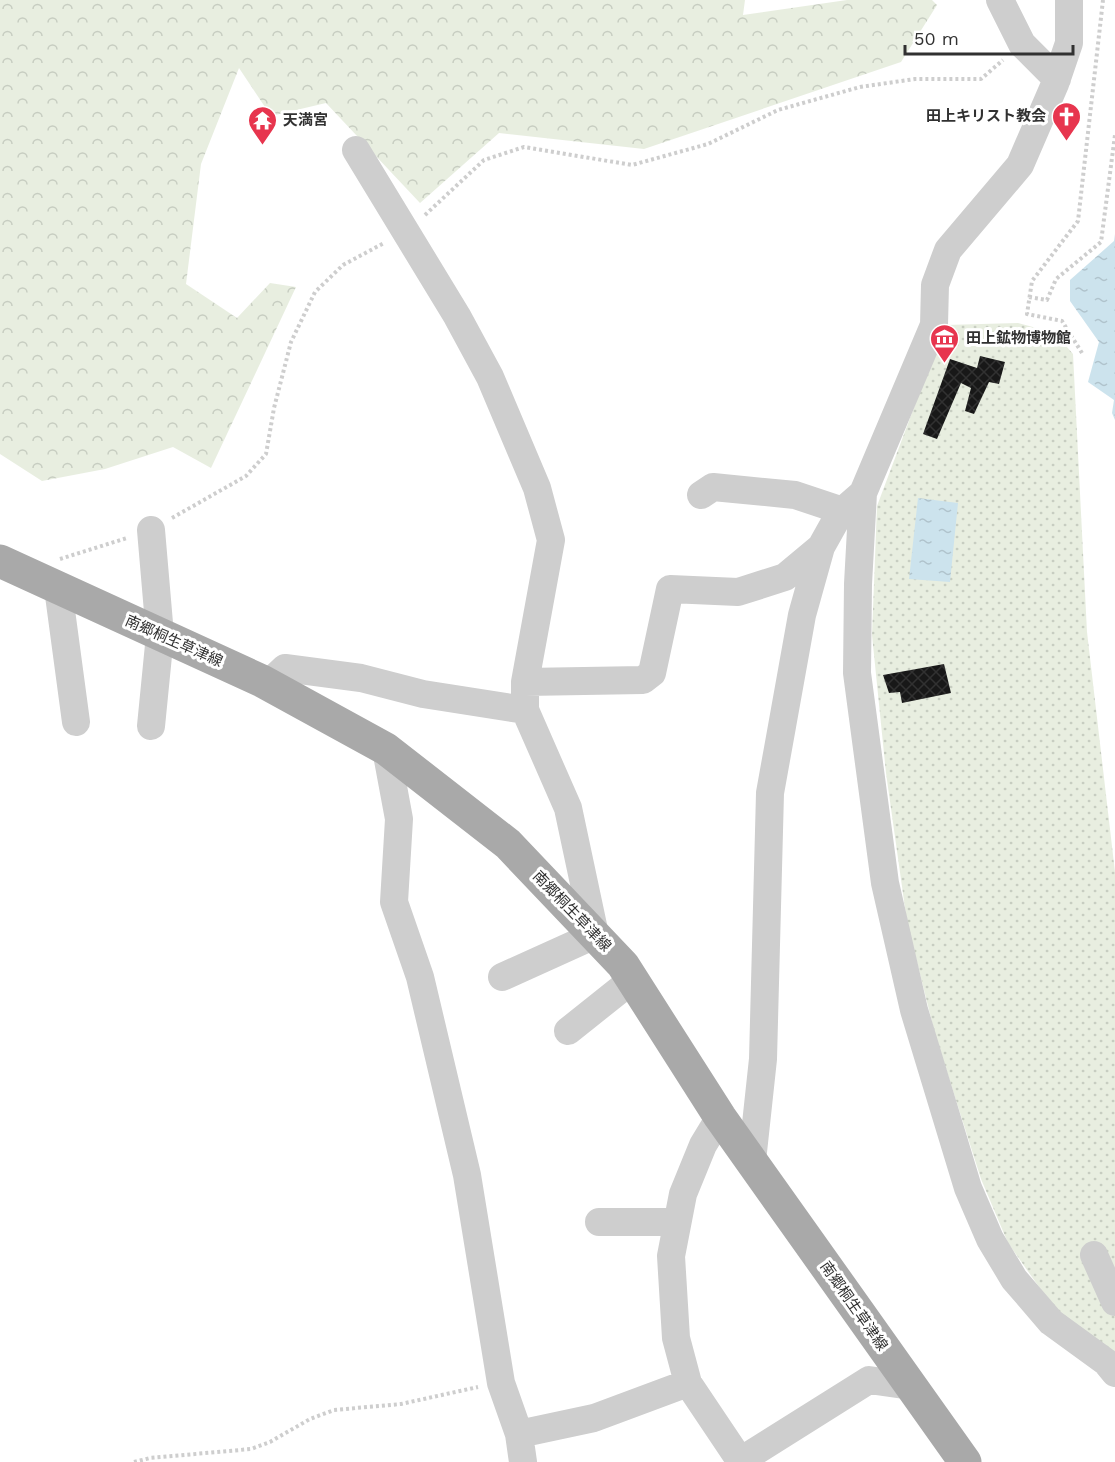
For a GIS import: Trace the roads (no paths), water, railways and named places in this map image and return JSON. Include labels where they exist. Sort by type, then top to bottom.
[{"type":"main road","name":"南郷桐生草津線","points":[[11,566],[268,684],[386,749],[508,844],[623,965],[720,1117],[965,1462]]},
{"type":"street","points":[[1000,0],[1022,44],[1057,79]]},
{"type":"street","points":[[268,684],[285,668],[361,678],[423,694],[525,696],[643,680],[652,673],[670,589],[738,592],[785,577],[821,547],[853,502],[913,381],[934,325],[935,285],[948,250],[1020,165],[1057,79],[1069,43],[1069,0]]},
{"type":"street","points":[[356,150],[404,233],[457,316],[489,377],[537,488],[551,540],[525,696],[568,808],[595,935],[502,977]]},
{"type":"street","points":[[701,495],[712,487],[853,502]]},
{"type":"street","points":[[853,502],[858,584],[857,673],[885,883],[914,1010],[968,1188],[990,1239],[1014,1279],[1051,1322],[1106,1362],[1115,1373]]},
{"type":"street","points":[[151,530],[160,635],[151,726]]},
{"type":"street","points":[[752,1161],[763,1059],[770,793],[802,615],[821,547]]},
{"type":"street","points":[[58,588],[76,722]]},
{"type":"street","points":[[386,749],[399,819],[394,902],[420,977],[468,1175],[501,1383],[519,1434],[522,1462]]},
{"type":"street","points":[[568,1031],[632,980]]},
{"type":"street","points":[[720,1117],[703,1145],[683,1194],[671,1256],[676,1338],[688,1383],[740,1461],[869,1380],[911,1386]]},
{"type":"street","points":[[599,1222],[677,1222]]},
{"type":"street","points":[[1094,1255],[1115,1302]]},
{"type":"street","points":[[519,1434],[594,1418],[688,1383]]},
{"type":"water","points":[[1115,234],[1115,420],[1112,413],[1114,400],[1088,382],[1099,342],[1070,301],[1070,280],[1114,241]]},
{"type":"water","points":[[918,498],[958,503],[950,582],[909,579]]},
{"type":"place","name":"田上キリスト教会","points":[[1067,142]]},
{"type":"place","name":"天満宮","points":[[262,146]]},
{"type":"place","name":"田上鉱物博物館","points":[[945,364]]}]
